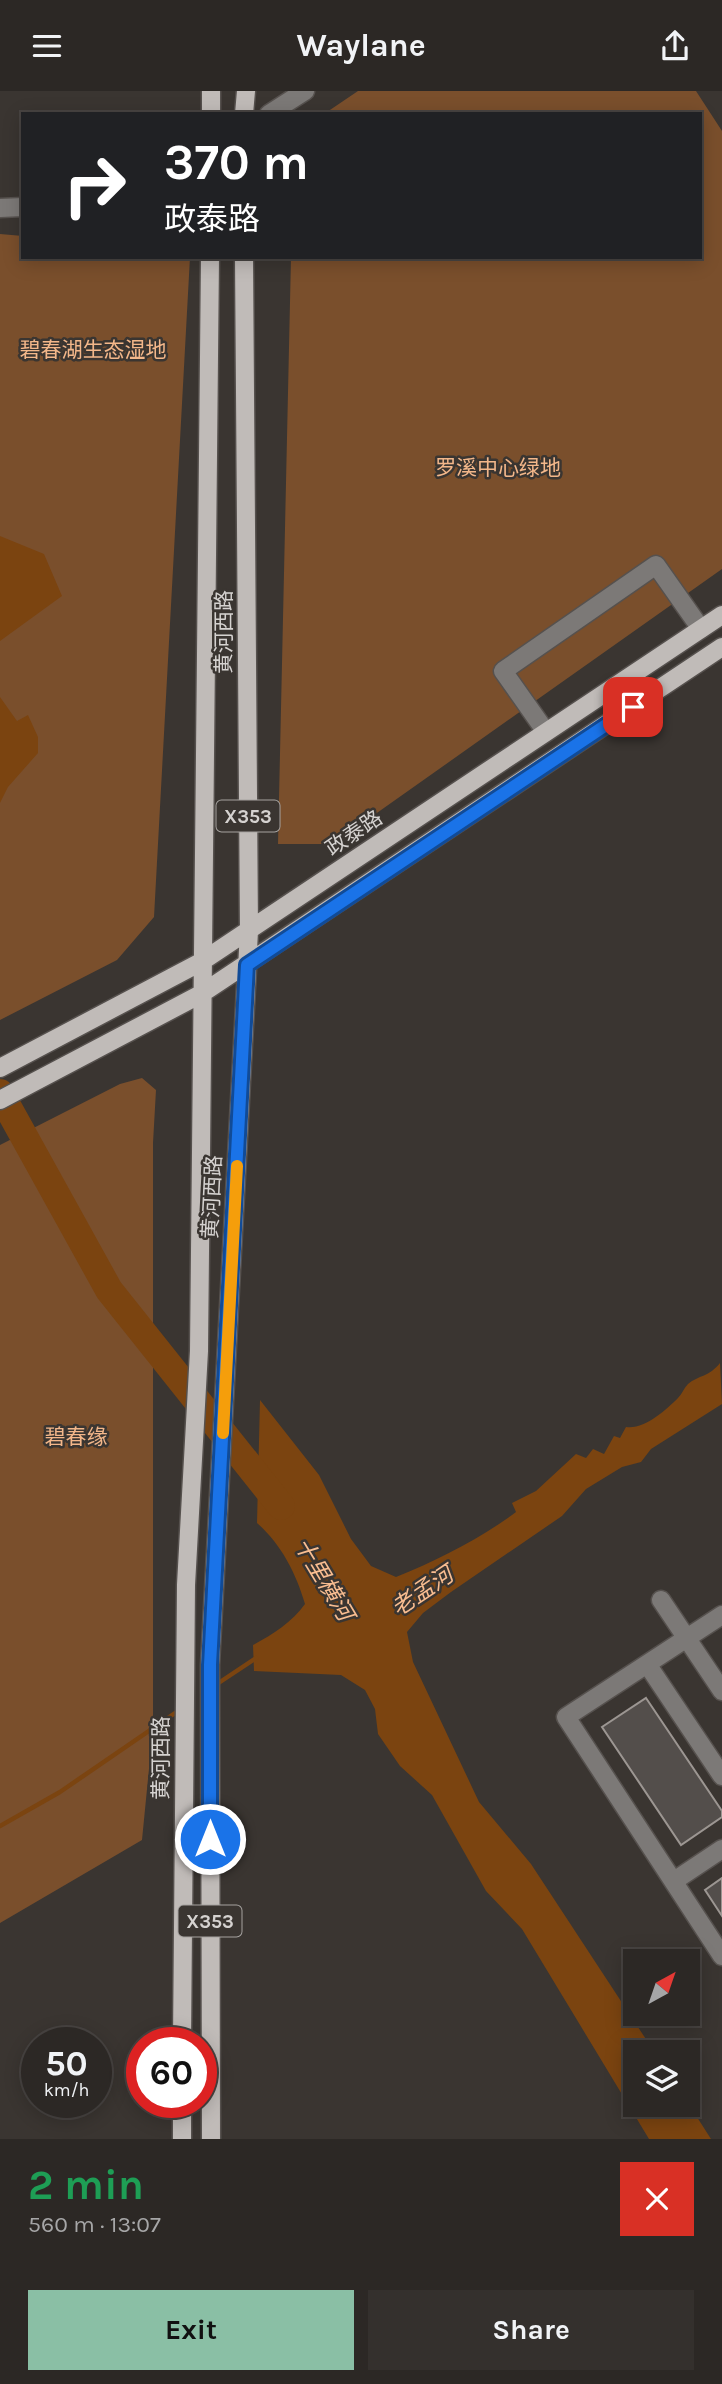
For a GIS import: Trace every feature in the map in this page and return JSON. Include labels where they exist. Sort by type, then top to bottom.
[{"type":"main road","points":[[211,91],[211,112]]},
{"type":"main road","points":[[244,112],[246,91]]},
{"type":"main road","name":"黄河西路","points":[[182,2027],[184,1687],[199,1351],[210,259]]},
{"type":"main road","name":"黄河西路","points":[[211,2139],[210,1665],[249,931],[244,259]]},
{"type":"main road","name":"政泰路","points":[[0,1068],[201,962],[722,615]]},
{"type":"main road","points":[[0,1100],[201,994],[722,647]]},
{"type":"main road","points":[[181,2139],[182,2118]]},
{"type":"street","points":[[273,112],[305,91]]},
{"type":"street","points":[[0,208],[21,207]]},
{"type":"street","points":[[546,732],[503,671],[656,565],[701,629]]},
{"type":"street","points":[[661,1600],[722,1691]]},
{"type":"street","points":[[722,1615],[566,1717],[722,1956]]},
{"type":"street","points":[[647,1664],[722,1776]]},
{"type":"street","points":[[674,1881],[722,1849]]},
{"type":"green space","name":"罗溪中心绿地","points":[[358,91],[696,91],[722,131],[722,569],[333,844],[278,844],[291,259],[702,259],[702,112],[327,112]]},
{"type":"green space","name":"碧春湖生态湿地","points":[[0,234],[21,236],[21,259],[190,259],[154,917],[117,960],[0,1020]]},
{"type":"green space","name":"碧春缘","points":[[142,1078],[156,1090],[153,1143],[153,1728],[142,1840],[0,1923],[0,1145],[120,1084]]},
{"type":"water","points":[[0,536],[44,554],[62,596],[0,641]]},
{"type":"water","points":[[0,697],[17,721],[28,715],[38,737],[38,753],[8,787],[0,803]]},
{"type":"water","points":[[720,1363],[722,1404],[651,1449],[641,1462],[622,1467],[586,1489],[562,1516],[451,1592],[423,1613],[407,1632],[413,1662],[479,1802],[531,1864],[623,2004],[623,2027],[638,2027],[646,2040],[623,2040],[623,2096],[522,1929],[486,1891],[432,1795],[400,1766],[378,1734],[375,1709],[365,1690],[341,1675],[254,1671],[253,1645],[294,1617],[305,1604],[287,1560],[257,1523],[260,1400],[319,1475],[351,1539],[371,1566],[396,1577],[458,1548],[502,1522],[516,1512],[512,1503],[536,1491],[576,1454],[586,1458],[593,1449],[604,1454],[614,1436],[620,1438],[626,1427],[640,1425],[654,1418],[678,1398],[688,1384],[712,1371]]},
{"type":"water","points":[[636,2117],[697,2117],[711,2139],[649,2139]]},
{"type":"building","points":[[646,1698],[722,1811],[722,1817],[681,1845],[602,1727]]},
{"type":"building","points":[[722,1878],[722,1916],[705,1890]]},
{"type":"waterway","name":"十里横河","points":[[0,1093],[109,1290],[281,1506]]},
{"type":"waterway","name":"老孟河","points":[[214,1686],[256,1658]]},
{"type":"waterway","name":"老孟河","points":[[0,1826],[60,1792],[178,1711]]},
{"type":"slow traffic","points":[[223,1433],[237,1166]]},
{"type":"route","points":[[210,1839],[210,1665],[216,1594],[247,965],[633,707]]}]
